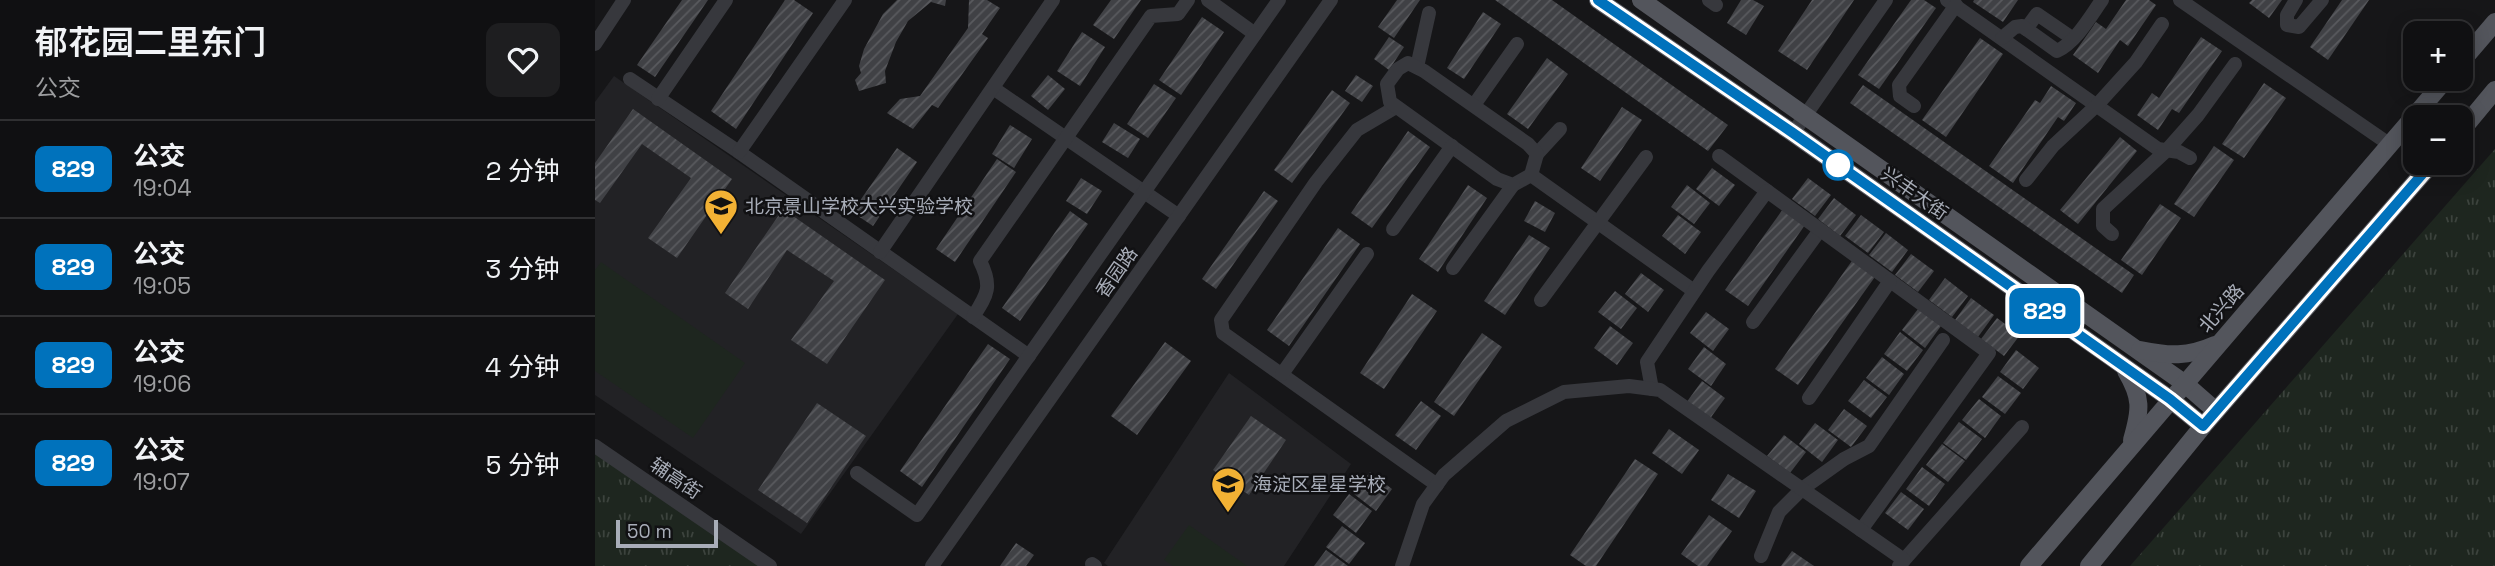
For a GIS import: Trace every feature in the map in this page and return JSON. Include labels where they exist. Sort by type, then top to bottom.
[{"type":"main road","name":"兴丰大街","points":[[1598,0],[1793,133],[2170,399],[2203,426]]},
{"type":"main road","name":"兴丰大街","points":[[1641,0],[2184,383],[2216,411]]},
{"type":"main road","points":[[2473,48],[2495,22]]},
{"type":"main road","points":[[2473,117],[2495,90]]},
{"type":"main road","name":"北兴路","points":[[2029,566],[2435,91]]},
{"type":"main road","points":[[2089,566],[2203,426],[2422,175]]},
{"type":"main road","points":[[2136,349],[2173,355],[2196,354],[2218,343]]},
{"type":"main road","points":[[2122,365],[2140,400],[2139,417],[2130,447]]},
{"type":"street","points":[[595,44],[624,0]]},
{"type":"street","points":[[658,99],[726,0]]},
{"type":"street","points":[[739,152],[845,0]]},
{"type":"street","points":[[880,252],[1053,0]]},
{"type":"street","points":[[973,317],[988,293],[988,276],[980,261],[1151,16],[1178,14],[1188,0]]},
{"type":"street","points":[[1208,0],[1255,34]]},
{"type":"street","points":[[857,473],[917,515],[1279,0]]},
{"type":"street","name":"香园路","points":[[932,566],[1331,0]]},
{"type":"street","points":[[1793,133],[1886,0]]},
{"type":"street","points":[[2002,38],[2015,27],[2022,26],[2057,51],[2064,48],[2102,0]]},
{"type":"street","points":[[2180,0],[2389,144]]},
{"type":"street","points":[[2296,0],[2287,15],[2287,25],[2299,27],[2322,0]]},
{"type":"street","points":[[1914,106],[1900,96],[1899,85],[1951,3],[2158,149],[2179,152],[2190,159]]},
{"type":"street","points":[[1417,67],[1429,13]]},
{"type":"street","points":[[2026,180],[2053,146],[2097,105],[2136,62],[2162,24]]},
{"type":"street","points":[[1474,105],[1517,44]]},
{"type":"street","points":[[1513,185],[1497,179],[1390,102],[1387,84],[1398,69],[1408,63],[1417,67],[1528,144],[1537,154]]},
{"type":"street","points":[[2112,234],[2103,226],[2103,209],[2167,150],[2198,115],[2235,64]]},
{"type":"street","points":[[630,79],[739,152],[1028,356]]},
{"type":"street","points":[[993,88],[1179,216]]},
{"type":"street","points":[[1396,107],[1357,130],[1316,182],[1221,320],[1223,333],[1437,485]]},
{"type":"street","points":[[1453,268],[1513,185],[1531,176],[1537,154],[1560,129]]},
{"type":"street","points":[[1393,229],[1452,146]]},
{"type":"street","points":[[1541,300],[1646,156]]},
{"type":"street","points":[[1719,156],[1989,352],[1861,530]]},
{"type":"street","points":[[1531,176],[1694,291]]},
{"type":"street","points":[[1652,389],[1647,362],[1694,291],[1767,191]]},
{"type":"street","points":[[1753,322],[1820,230]]},
{"type":"street","points":[[1282,374],[1367,254]]},
{"type":"street","points":[[1809,398],[1890,281]]},
{"type":"street","points":[[1761,555],[1779,512],[1802,489],[1844,459],[1869,446],[1943,341]]},
{"type":"street","points":[[1402,566],[1423,504],[1444,475],[1506,421],[1564,392],[1629,386],[1660,390],[1861,530],[1902,563],[2022,426]]},
{"type":"street","name":"辅高街","points":[[595,446],[770,566]]},
{"type":"shaded area","name":"北京景山学校大兴实验学校","points":[[614,76],[958,314],[801,534],[595,395],[595,102]]},
{"type":"shaded area","name":"海淀区星星学校","points":[[1229,373],[1351,464],[1284,566],[1108,566],[1104,563]]},
{"type":"green space","points":[[2495,149],[2495,566],[2130,566],[2473,175]]},
{"type":"green space","points":[[601,262],[745,363],[693,438],[595,371],[595,270]]},
{"type":"green space","points":[[595,446],[770,566],[595,566]]},
{"type":"green space","points":[[1189,525],[1247,566],[1173,566],[1164,560]]},
{"type":"building","points":[[682,0],[708,0],[655,77],[637,65]]},
{"type":"building","points":[[785,0],[794,0],[813,13],[736,129],[711,111]]},
{"type":"building","points":[[897,0],[946,0],[945,6],[931,2],[908,21],[896,42],[885,71],[886,83],[859,91],[855,80],[861,73],[859,66],[864,49],[883,14]]},
{"type":"building","points":[[969,0],[987,0],[1000,8],[982,34],[988,38],[938,108],[932,105],[913,129],[887,113],[900,99],[920,96],[968,28]]},
{"type":"building","points":[[1111,0],[1141,0],[1114,39],[1093,25]]},
{"type":"building","points":[[1397,0],[1420,0],[1394,38],[1378,27]]},
{"type":"building","points":[[1495,0],[1552,0],[1728,125],[1708,151]]},
{"type":"building","points":[[1741,0],[1753,0],[1764,6],[1746,35],[1727,23]]},
{"type":"building","points":[[1812,0],[1854,0],[1807,70],[1778,51]]},
{"type":"building","points":[[1911,0],[1924,0],[1936,8],[1879,89],[1858,75]]},
{"type":"building","points":[[2018,0],[2003,22],[1973,2]]},
{"type":"building","points":[[2126,0],[2149,0],[2156,5],[2128,46],[2120,40],[2098,73],[2073,55],[2096,22],[2106,29]]},
{"type":"building","points":[[2252,0],[2282,0],[2269,18],[2249,3]]},
{"type":"building","points":[[2342,0],[2369,0],[2328,60],[2310,47]]},
{"type":"building","points":[[1483,12],[1501,24],[1464,79],[1447,68]]},
{"type":"building","points":[[1202,17],[1224,32],[1181,95],[1159,80]]},
{"type":"building","points":[[1082,32],[1105,47],[1080,86],[1057,71]]},
{"type":"building","points":[[1389,37],[1404,47],[1389,70],[1374,59]]},
{"type":"building","points":[[2201,37],[2222,51],[2179,113],[2172,109],[2158,130],[2137,115],[2152,93],[2159,98]]},
{"type":"building","points":[[1980,38],[2003,54],[1946,137],[1922,120]]},
{"type":"building","points":[[1547,58],[1568,74],[1528,129],[1507,114]]},
{"type":"building","points":[[1048,75],[1065,89],[1048,110],[1031,96]]},
{"type":"building","points":[[1356,75],[1373,86],[1362,102],[1345,91]]},
{"type":"building","points":[[2264,83],[2286,98],[2244,158],[2222,144]]},
{"type":"building","points":[[1154,84],[1176,98],[1148,138],[1127,124]]},
{"type":"building","points":[[1863,85],[2134,275],[2122,293],[1850,103]]},
{"type":"building","points":[[2051,86],[2076,103],[2064,121],[2058,117],[2013,183],[1989,166],[2035,100],[2040,103]]},
{"type":"building","points":[[1332,90],[1350,103],[1292,183],[1274,170]]},
{"type":"building","points":[[1622,107],[1642,120],[1600,181],[1581,168]]},
{"type":"building","points":[[633,109],[732,179],[677,258],[648,238],[691,178],[642,144],[600,203],[595,200],[595,163]]},
{"type":"building","points":[[1114,123],[1140,139],[1128,158],[1102,142]]},
{"type":"building","points":[[1010,125],[1032,139],[1014,168],[992,154]]},
{"type":"building","points":[[1408,131],[1430,147],[1372,228],[1351,213]]},
{"type":"building","points":[[2120,137],[2137,151],[2078,224],[2060,210]]},
{"type":"building","points":[[2214,146],[2234,160],[2194,217],[2174,204]]},
{"type":"building","points":[[897,148],[917,162],[873,226],[852,212]]},
{"type":"building","points":[[997,159],[1016,172],[955,262],[936,249]]},
{"type":"building","points":[[1712,168],[1735,185],[1719,206],[1696,189]]},
{"type":"building","points":[[1081,178],[1102,191],[1087,214],[1066,201]]},
{"type":"building","points":[[1808,178],[1831,195],[1815,216],[1792,199]]},
{"type":"building","points":[[1468,185],[1487,198],[1438,272],[1419,259]]},
{"type":"building","points":[[1687,185],[1710,203],[1694,224],[1671,207]]},
{"type":"building","points":[[1264,191],[1278,201],[1216,289],[1202,279]]},
{"type":"building","points":[[1834,198],[1856,215],[1840,236],[1818,219]]},
{"type":"building","points":[[1535,201],[1555,213],[1545,232],[1524,221]]},
{"type":"building","points":[[2160,204],[2181,218],[2142,275],[2121,260]]},
{"type":"building","points":[[783,209],[885,280],[827,364],[791,340],[834,281],[787,250],[748,309],[725,293]]},
{"type":"building","points":[[1783,209],[1805,225],[1748,306],[1725,290]]},
{"type":"building","points":[[1070,211],[1088,224],[1020,321],[1002,308]]},
{"type":"building","points":[[1678,215],[1701,232],[1685,254],[1662,236]]},
{"type":"building","points":[[1861,215],[1884,232],[1868,253],[1845,236]]},
{"type":"building","points":[[1338,228],[1360,244],[1289,346],[1267,330]]},
{"type":"building","points":[[1886,233],[1908,250],[1892,272],[1869,255]]},
{"type":"building","points":[[1529,235],[1550,248],[1505,315],[1484,301]]},
{"type":"building","points":[[1911,254],[1934,271],[1918,292],[1895,275]]},
{"type":"building","points":[[1854,258],[1877,274],[1798,385],[1775,369]]},
{"type":"building","points":[[1641,273],[1664,290],[1648,312],[1625,294]]},
{"type":"building","points":[[1945,278],[1968,296],[1952,317],[1929,300]]},
{"type":"building","points":[[1615,291],[1637,308],[1621,329],[1598,312]]},
{"type":"building","points":[[1412,294],[1437,311],[1384,389],[1360,373]]},
{"type":"building","points":[[1971,298],[1994,315],[1978,337],[1955,320]]},
{"type":"building","points":[[1918,309],[1941,326],[1925,348],[1902,330]]},
{"type":"building","points":[[1706,312],[1729,329],[1713,351],[1690,333]]},
{"type":"building","points":[[1997,318],[2020,335],[2004,356],[1981,339]]},
{"type":"building","points":[[1610,326],[1633,343],[1617,365],[1594,348]]},
{"type":"building","points":[[1900,332],[1923,350],[1907,371],[1884,354]]},
{"type":"building","points":[[1482,333],[1502,347],[1454,416],[1434,402]]},
{"type":"building","points":[[1165,342],[1191,361],[1137,435],[1111,416]]},
{"type":"building","points":[[988,344],[1010,359],[922,487],[900,471]]},
{"type":"building","points":[[1704,347],[1726,364],[1711,386],[1688,369]]},
{"type":"building","points":[[2016,350],[2039,368],[2023,389],[2000,372]]},
{"type":"building","points":[[1882,357],[1904,374],[1889,395],[1866,378]]},
{"type":"building","points":[[1998,376],[2021,393],[2005,414],[1982,397]]},
{"type":"building","points":[[1864,380],[1887,397],[1871,418],[1848,401]]},
{"type":"building","points":[[1702,381],[1725,398],[1709,420],[1686,403]]},
{"type":"building","points":[[1979,399],[2001,416],[1985,438],[1962,420]]},
{"type":"building","points":[[1421,401],[1441,416],[1416,450],[1395,435]]},
{"type":"building","points":[[817,403],[866,436],[807,523],[758,490]]},
{"type":"building","points":[[1844,409],[1867,426],[1851,447],[1828,430]]},
{"type":"building","points":[[1251,416],[1286,440],[1249,495],[1213,470]]},
{"type":"building","points":[[1959,422],[1982,439],[1966,460],[1943,443]]},
{"type":"building","points":[[1815,423],[1838,440],[1822,462],[1799,444]]},
{"type":"building","points":[[1669,429],[1699,450],[1682,474],[1652,453]]},
{"type":"building","points":[[1784,435],[1806,452],[1790,473],[1767,456]]},
{"type":"building","points":[[1942,444],[1965,461],[1948,482],[1926,465]]},
{"type":"building","points":[[1635,459],[1658,474],[1596,566],[1586,566],[1570,555]]},
{"type":"building","points":[[1922,467],[1945,484],[1929,506],[1906,489]]},
{"type":"building","points":[[1370,472],[1392,489],[1376,511],[1354,494]]},
{"type":"building","points":[[1728,474],[1756,491],[1739,518],[1711,500]]},
{"type":"building","points":[[1901,492],[1924,509],[1908,530],[1885,513]]},
{"type":"building","points":[[1349,494],[1372,511],[1356,533],[1333,515]]},
{"type":"building","points":[[1709,515],[1732,531],[1707,566],[1698,566],[1681,554]]},
{"type":"building","points":[[1342,526],[1365,543],[1349,564],[1326,547]]},
{"type":"building","points":[[1016,543],[1034,555],[1026,566],[1000,566]]},
{"type":"building","points":[[1326,550],[1348,566],[1314,566]]},
{"type":"building","points":[[1792,551],[1814,566],[1781,566]]},
{"type":"bus line","name":"829","points":[[1598,0],[1793,133],[2170,399],[2203,426],[2422,175]]},
{"type":"place","name":"北京景山学校大兴实验学校","points":[[721,236]]},
{"type":"place","name":"海淀区星星学校","points":[[1228,514]]}]
